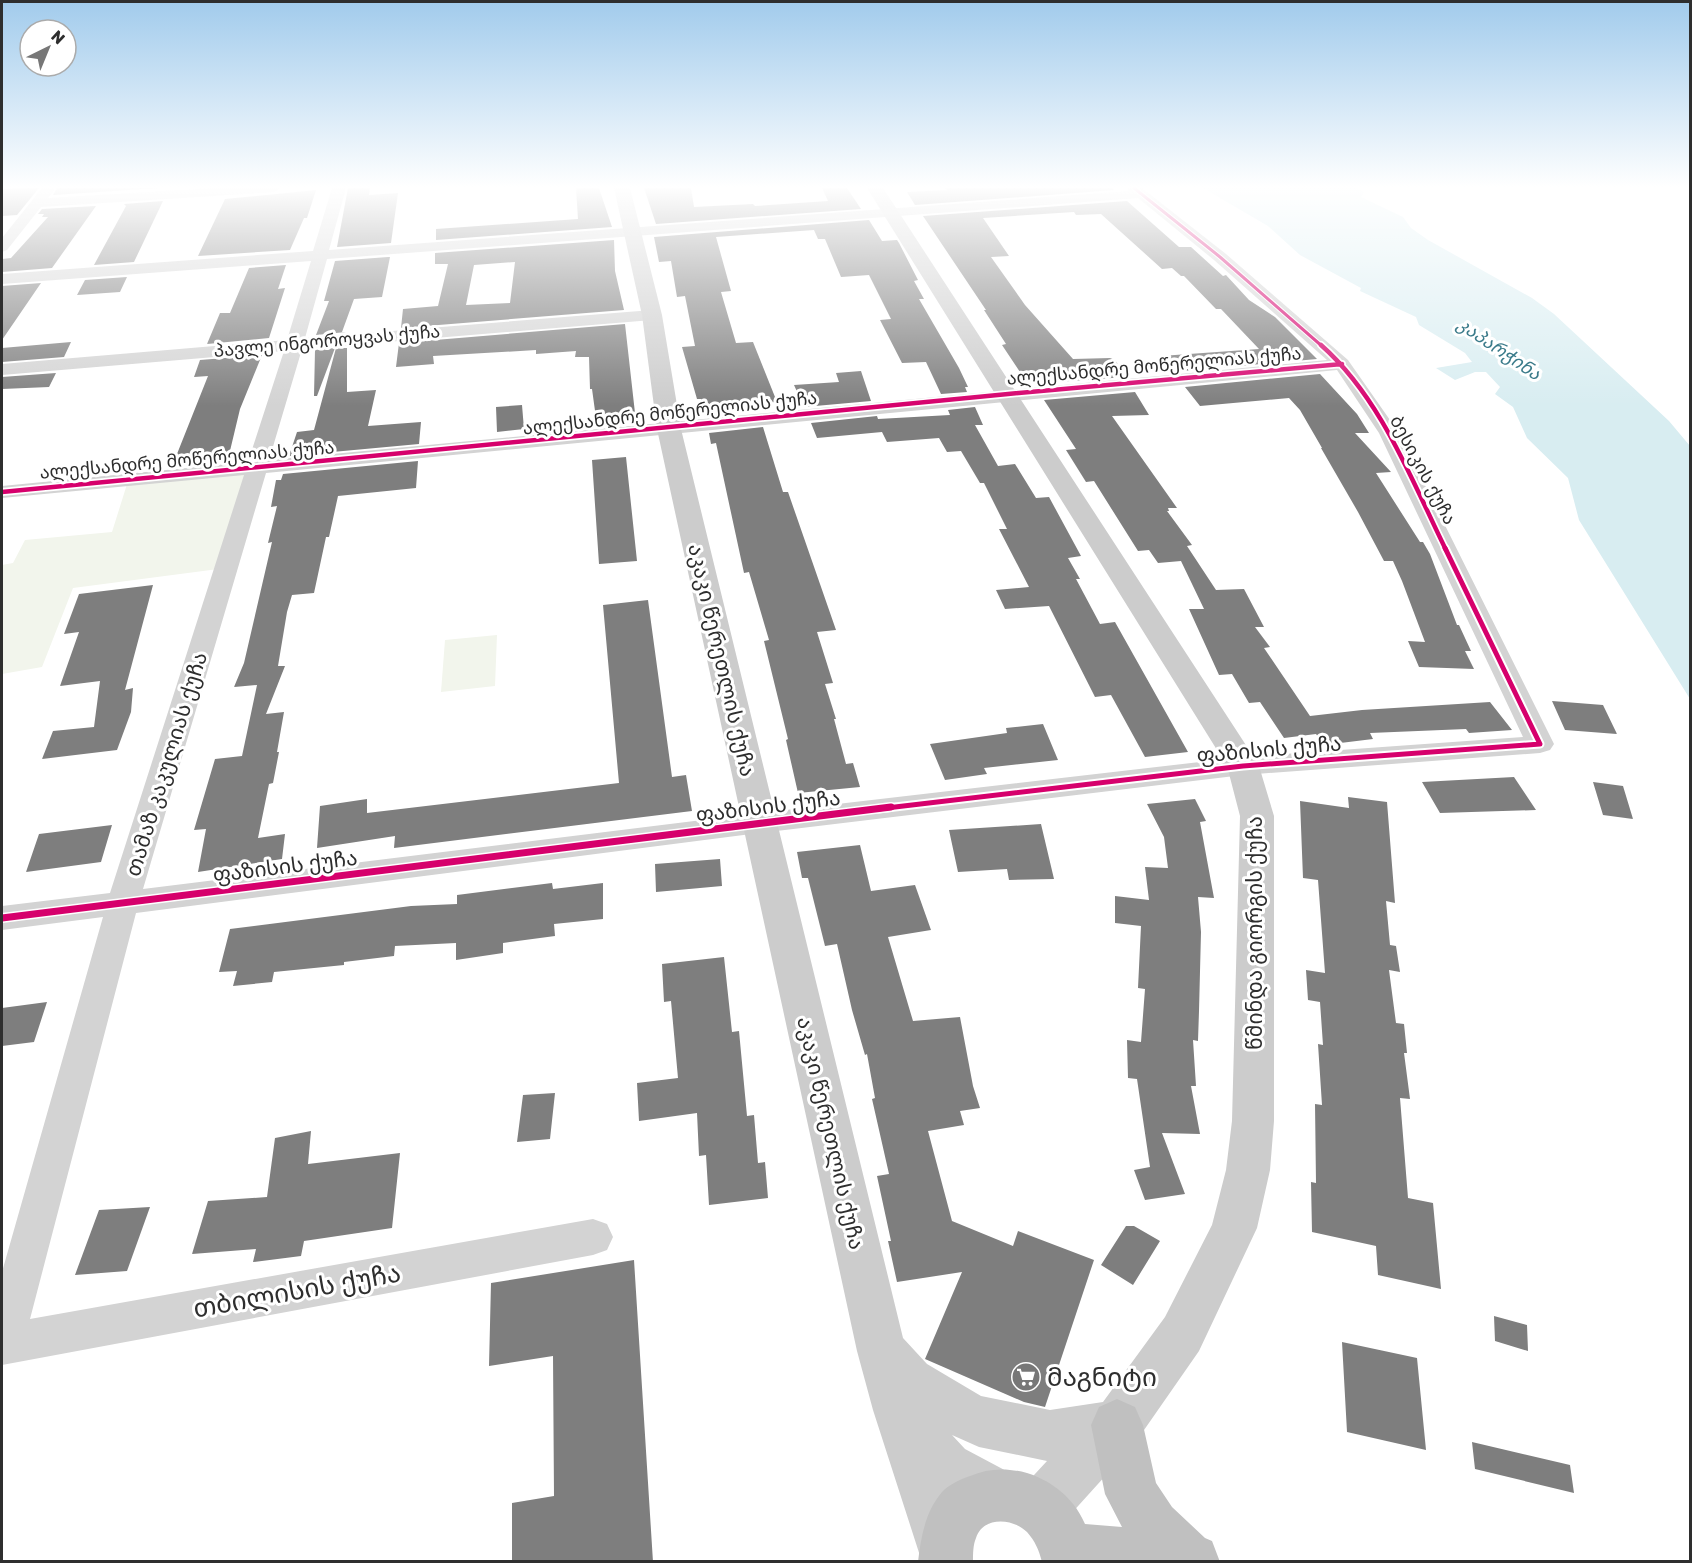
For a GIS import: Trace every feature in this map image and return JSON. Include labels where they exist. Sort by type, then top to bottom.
[{"type":"highway","points":[[1116,1425],[1132,1494],[1154,1526],[1192,1559]]},
{"type":"highway","points":[[945,1556],[947,1534],[955,1519],[965,1506],[978,1498],[1042,1527],[1088,1553],[1192,1559]]},
{"type":"main road","name":"აკაკი წერეთლის ქუჩა","points":[[640,261],[652,315],[669,429],[882,1351],[898,1410],[945,1556]]},
{"type":"main road","name":"წმინდა გიორგის ქუჩა","points":[[923,261],[1243,766],[1257,816],[1253,1121],[1248,1170],[1234,1228],[1182,1334],[1042,1527]]},
{"type":"main road","points":[[882,1351],[909,1382],[948,1407],[979,1421],[1050,1436],[1116,1425]]},
{"type":"main road","name":"აკაკი წერეთლის ქუჩა","points":[[898,1410],[946,1468],[1042,1527]]},
{"type":"street","points":[[2,279],[241,261]]},
{"type":"street","name":"თამაზ კაკულიას ქუჩა","points":[[2,1344],[123,903],[317,261]]},
{"type":"street","name":"ბესიკის ქუჩა","points":[[1223,261],[1342,364],[1389,433],[1540,744]]},
{"type":"street","name":"პავლე ინგოროყვას ქუჩა","points":[[2,369],[652,315]]},
{"type":"street","name":"ალექსანდრე მოწერელიას ქუჩა","points":[[2,492],[669,429],[1008,394],[1342,364]]},
{"type":"street","name":"ფაზისის ქუჩა","points":[[2,918],[759,823],[1243,766],[1540,744]]},
{"type":"street","name":"თბილისის ქუჩა","points":[[2,1344],[593,1237]]},
{"type":"shaded area","points":[[256,468],[226,568],[73,588],[42,667],[2,674],[2,565],[13,563],[25,540],[112,532],[128,481]]},
{"type":"shaded area","points":[[497,635],[495,686],[441,692],[445,640]]},
{"type":"water","name":"კაპარჭინა","points":[[1311,261],[1466,261],[1532,298],[1554,314],[1669,421],[1690,446],[1690,699],[1579,520],[1568,478],[1527,438],[1513,407],[1495,394],[1500,387],[1486,372],[1475,372],[1455,380],[1436,368],[1472,362],[1465,353],[1419,325],[1416,317],[1360,291],[1361,288]]},
{"type":"building","points":[[2,261],[57,261],[52,268],[2,272]]},
{"type":"building","points":[[96,261],[135,261],[134,262],[94,265]]},
{"type":"building","points":[[335,261],[389,261],[382,297],[354,299],[342,332],[346,332],[316,335],[329,301],[324,301]]},
{"type":"building","points":[[435,261],[615,261],[624,310],[401,328],[403,309],[438,306],[448,264],[435,264]],"holes":[[[515,262],[510,303],[466,305],[474,265]]]},
{"type":"building","points":[[659,261],[723,261],[731,291],[721,292],[736,343],[753,342],[777,402],[756,403],[758,411],[705,417],[701,399],[697,399],[682,347],[695,346],[685,296],[677,297],[671,261]]},
{"type":"building","points":[[834,261],[908,261],[918,280],[914,281],[924,299],[919,299],[959,368],[968,387],[965,387],[967,392],[941,394],[926,362],[902,363],[880,320],[891,319],[869,275],[841,277]]},
{"type":"building","points":[[953,261],[994,261],[1025,305],[1073,359],[1110,358],[1115,360],[1126,377],[1028,384],[1002,345],[1006,344],[984,310],[986,310]]},
{"type":"building","points":[[1153,261],[1206,261],[1223,276],[1226,275],[1249,300],[1275,317],[1317,359],[1173,372],[1161,356],[1259,349],[1221,309],[1216,309],[1184,276],[1172,268],[1162,269]]},
{"type":"building","points":[[286,265],[278,289],[285,288],[269,338],[207,344],[220,313],[230,313],[249,268]]},
{"type":"building","points":[[127,277],[120,292],[77,295],[85,280]]},
{"type":"building","points":[[41,283],[2,340],[2,286]]},
{"type":"building","points":[[625,324],[636,422],[605,425],[604,418],[596,418],[592,389],[590,389],[589,357],[575,357],[576,351],[536,354],[536,350],[433,356],[434,364],[396,367],[399,343]]},
{"type":"building","points":[[71,342],[64,357],[2,362],[2,348]]},
{"type":"building","points":[[335,348],[317,396],[314,396],[315,350]]},
{"type":"building","points":[[336,348],[347,348],[347,392],[376,390],[368,426],[421,422],[419,444],[289,456],[297,432],[314,430]]},
{"type":"building","points":[[262,355],[240,409],[229,455],[175,459],[208,376],[194,377],[200,360]]},
{"type":"building","points":[[861,371],[871,401],[804,407],[794,385],[839,382],[836,373]]},
{"type":"building","points":[[56,373],[49,387],[2,389],[2,377]]},
{"type":"building","points":[[1320,374],[1357,414],[1369,433],[1355,433],[1391,472],[1376,473],[1430,554],[1457,625],[1471,651],[1465,651],[1474,669],[1419,667],[1408,641],[1425,642],[1393,561],[1384,561],[1300,410],[1289,398],[1200,406],[1185,387]]},
{"type":"building","points":[[1135,392],[1149,415],[1112,416],[1177,508],[1168,508],[1169,511],[1167,511],[1192,545],[1187,546],[1216,590],[1244,589],[1264,627],[1255,627],[1270,647],[1264,648],[1310,716],[1362,710],[1490,702],[1512,730],[1469,733],[1466,729],[1370,733],[1373,739],[1324,745],[1316,734],[1284,738],[1260,702],[1249,703],[1232,674],[1219,675],[1189,609],[1204,609],[1181,561],[1158,563],[1149,550],[1138,551],[1094,481],[1086,482],[1066,450],[1076,449],[1044,400]]},
{"type":"building","points":[[522,405],[524,429],[497,432],[496,407]]},
{"type":"building","points":[[975,407],[983,425],[975,425],[998,466],[1015,464],[1036,498],[1049,497],[1081,556],[1068,558],[1080,579],[1076,579],[1100,624],[1115,622],[1188,752],[1145,757],[1111,695],[1095,697],[1049,606],[1005,609],[996,590],[1029,587],[999,529],[1007,529],[984,483],[980,483],[961,451],[947,452],[939,438],[887,442],[882,432],[817,438],[811,423],[877,416],[878,419],[950,415],[948,410]]},
{"type":"building","points":[[763,427],[783,492],[788,492],[836,630],[817,632],[833,683],[825,684],[846,764],[853,763],[860,787],[798,793],[786,740],[788,739],[764,641],[769,640],[749,572],[744,573],[716,443],[711,444],[709,433]]},
{"type":"building","points":[[626,457],[637,561],[599,564],[592,460]]},
{"type":"building","points":[[418,461],[416,488],[338,496],[329,537],[326,537],[314,593],[292,595],[278,666],[285,666],[266,714],[284,712],[273,783],[269,784],[258,838],[285,834],[282,859],[198,872],[206,829],[194,830],[215,759],[242,756],[257,685],[234,687],[244,663],[272,542],[268,543],[277,506],[271,507],[276,480],[281,480],[283,474]]},
{"type":"building","points":[[153,585],[125,690],[133,688],[131,712],[117,750],[42,759],[53,731],[94,727],[100,681],[60,686],[79,632],[64,634],[79,594]]},
{"type":"building","points":[[648,600],[672,777],[686,775],[692,811],[394,848],[395,836],[317,848],[320,806],[367,799],[367,813],[619,783],[603,605]]},
{"type":"building","points":[[1552,701],[1603,705],[1617,734],[1565,730]]},
{"type":"building","points":[[1043,724],[1058,760],[984,768],[987,774],[945,780],[930,744],[1007,733],[1006,728]]},
{"type":"building","points":[[1514,777],[1536,810],[1440,813],[1422,782]]},
{"type":"building","points":[[1593,782],[1623,786],[1633,819],[1603,815]]},
{"type":"building","points":[[1348,797],[1387,802],[1395,903],[1386,901],[1390,945],[1396,946],[1400,972],[1389,970],[1396,1023],[1404,1024],[1407,1053],[1404,1053],[1410,1099],[1400,1098],[1408,1198],[1433,1203],[1441,1289],[1378,1275],[1376,1246],[1312,1232],[1311,1182],[1316,1183],[1315,1104],[1322,1105],[1318,1044],[1323,1045],[1320,1002],[1308,1000],[1306,970],[1325,973],[1318,880],[1303,878],[1300,801],[1349,808]]},
{"type":"building","points":[[1195,799],[1206,821],[1200,822],[1214,898],[1198,897],[1201,932],[1198,1041],[1193,1040],[1196,1086],[1191,1086],[1200,1134],[1162,1133],[1185,1194],[1145,1200],[1134,1170],[1150,1167],[1137,1079],[1128,1078],[1127,1040],[1141,1042],[1145,989],[1138,988],[1141,926],[1115,923],[1115,896],[1149,900],[1145,867],[1168,868],[1164,837],[1147,804]]},
{"type":"building","points":[[1041,824],[1054,879],[1009,880],[1007,869],[958,872],[949,830]]},
{"type":"building","points":[[112,825],[101,862],[26,872],[39,834]]},
{"type":"building","points":[[860,845],[871,891],[915,885],[931,930],[888,937],[913,1021],[960,1017],[973,1086],[980,1108],[960,1111],[964,1125],[928,1131],[952,1221],[1013,1246],[1018,1231],[1094,1260],[1045,1407],[1024,1402],[925,1359],[962,1272],[897,1282],[877,1176],[889,1174],[872,1099],[875,1098],[867,1054],[865,1055],[852,1010],[837,944],[825,946],[808,878],[802,878],[797,852]]},
{"type":"building","points":[[720,859],[722,886],[656,892],[655,864]]},
{"type":"building","points":[[552,883],[553,889],[603,883],[603,919],[554,924],[555,936],[503,943],[503,953],[456,960],[456,943],[395,946],[394,956],[344,962],[344,965],[274,972],[272,982],[233,986],[237,971],[219,972],[230,929],[411,906],[457,904],[457,895]]},
{"type":"building","points":[[724,957],[732,1032],[739,1031],[747,1116],[754,1115],[758,1163],[765,1162],[768,1198],[709,1205],[706,1155],[699,1156],[697,1113],[639,1121],[637,1083],[678,1078],[671,1001],[664,1002],[662,964]]},
{"type":"building","points":[[47,1002],[34,1042],[2,1046],[2,1008]]},
{"type":"building","points":[[555,1093],[550,1139],[517,1142],[523,1095]]},
{"type":"building","points":[[311,1131],[308,1164],[400,1153],[392,1228],[304,1241],[301,1256],[253,1262],[256,1249],[192,1254],[208,1201],[267,1197],[275,1138]]},
{"type":"building","points":[[150,1207],[127,1271],[75,1275],[99,1210]]},
{"type":"building","points":[[1126,1226],[1134,1226],[1160,1241],[1133,1285],[1101,1265]]},
{"type":"building","points":[[634,1260],[653,1562],[512,1562],[512,1503],[554,1496],[553,1356],[489,1366],[491,1283]]},
{"type":"building","points":[[1494,1316],[1527,1325],[1528,1351],[1495,1341]]},
{"type":"building","points":[[1342,1342],[1417,1358],[1426,1450],[1347,1432]]},
{"type":"building","points":[[1472,1442],[1570,1465],[1574,1493],[1475,1469]]},
{"type":"cycle path","points":[[2,918],[759,823],[1243,766],[1540,744],[1389,433],[1342,364],[1224,261]]},
{"type":"cycle path","points":[[2,492],[1008,394],[1342,364]]},
{"type":"place","name":"მაგნიტი","points":[[1026,1377]]}]
